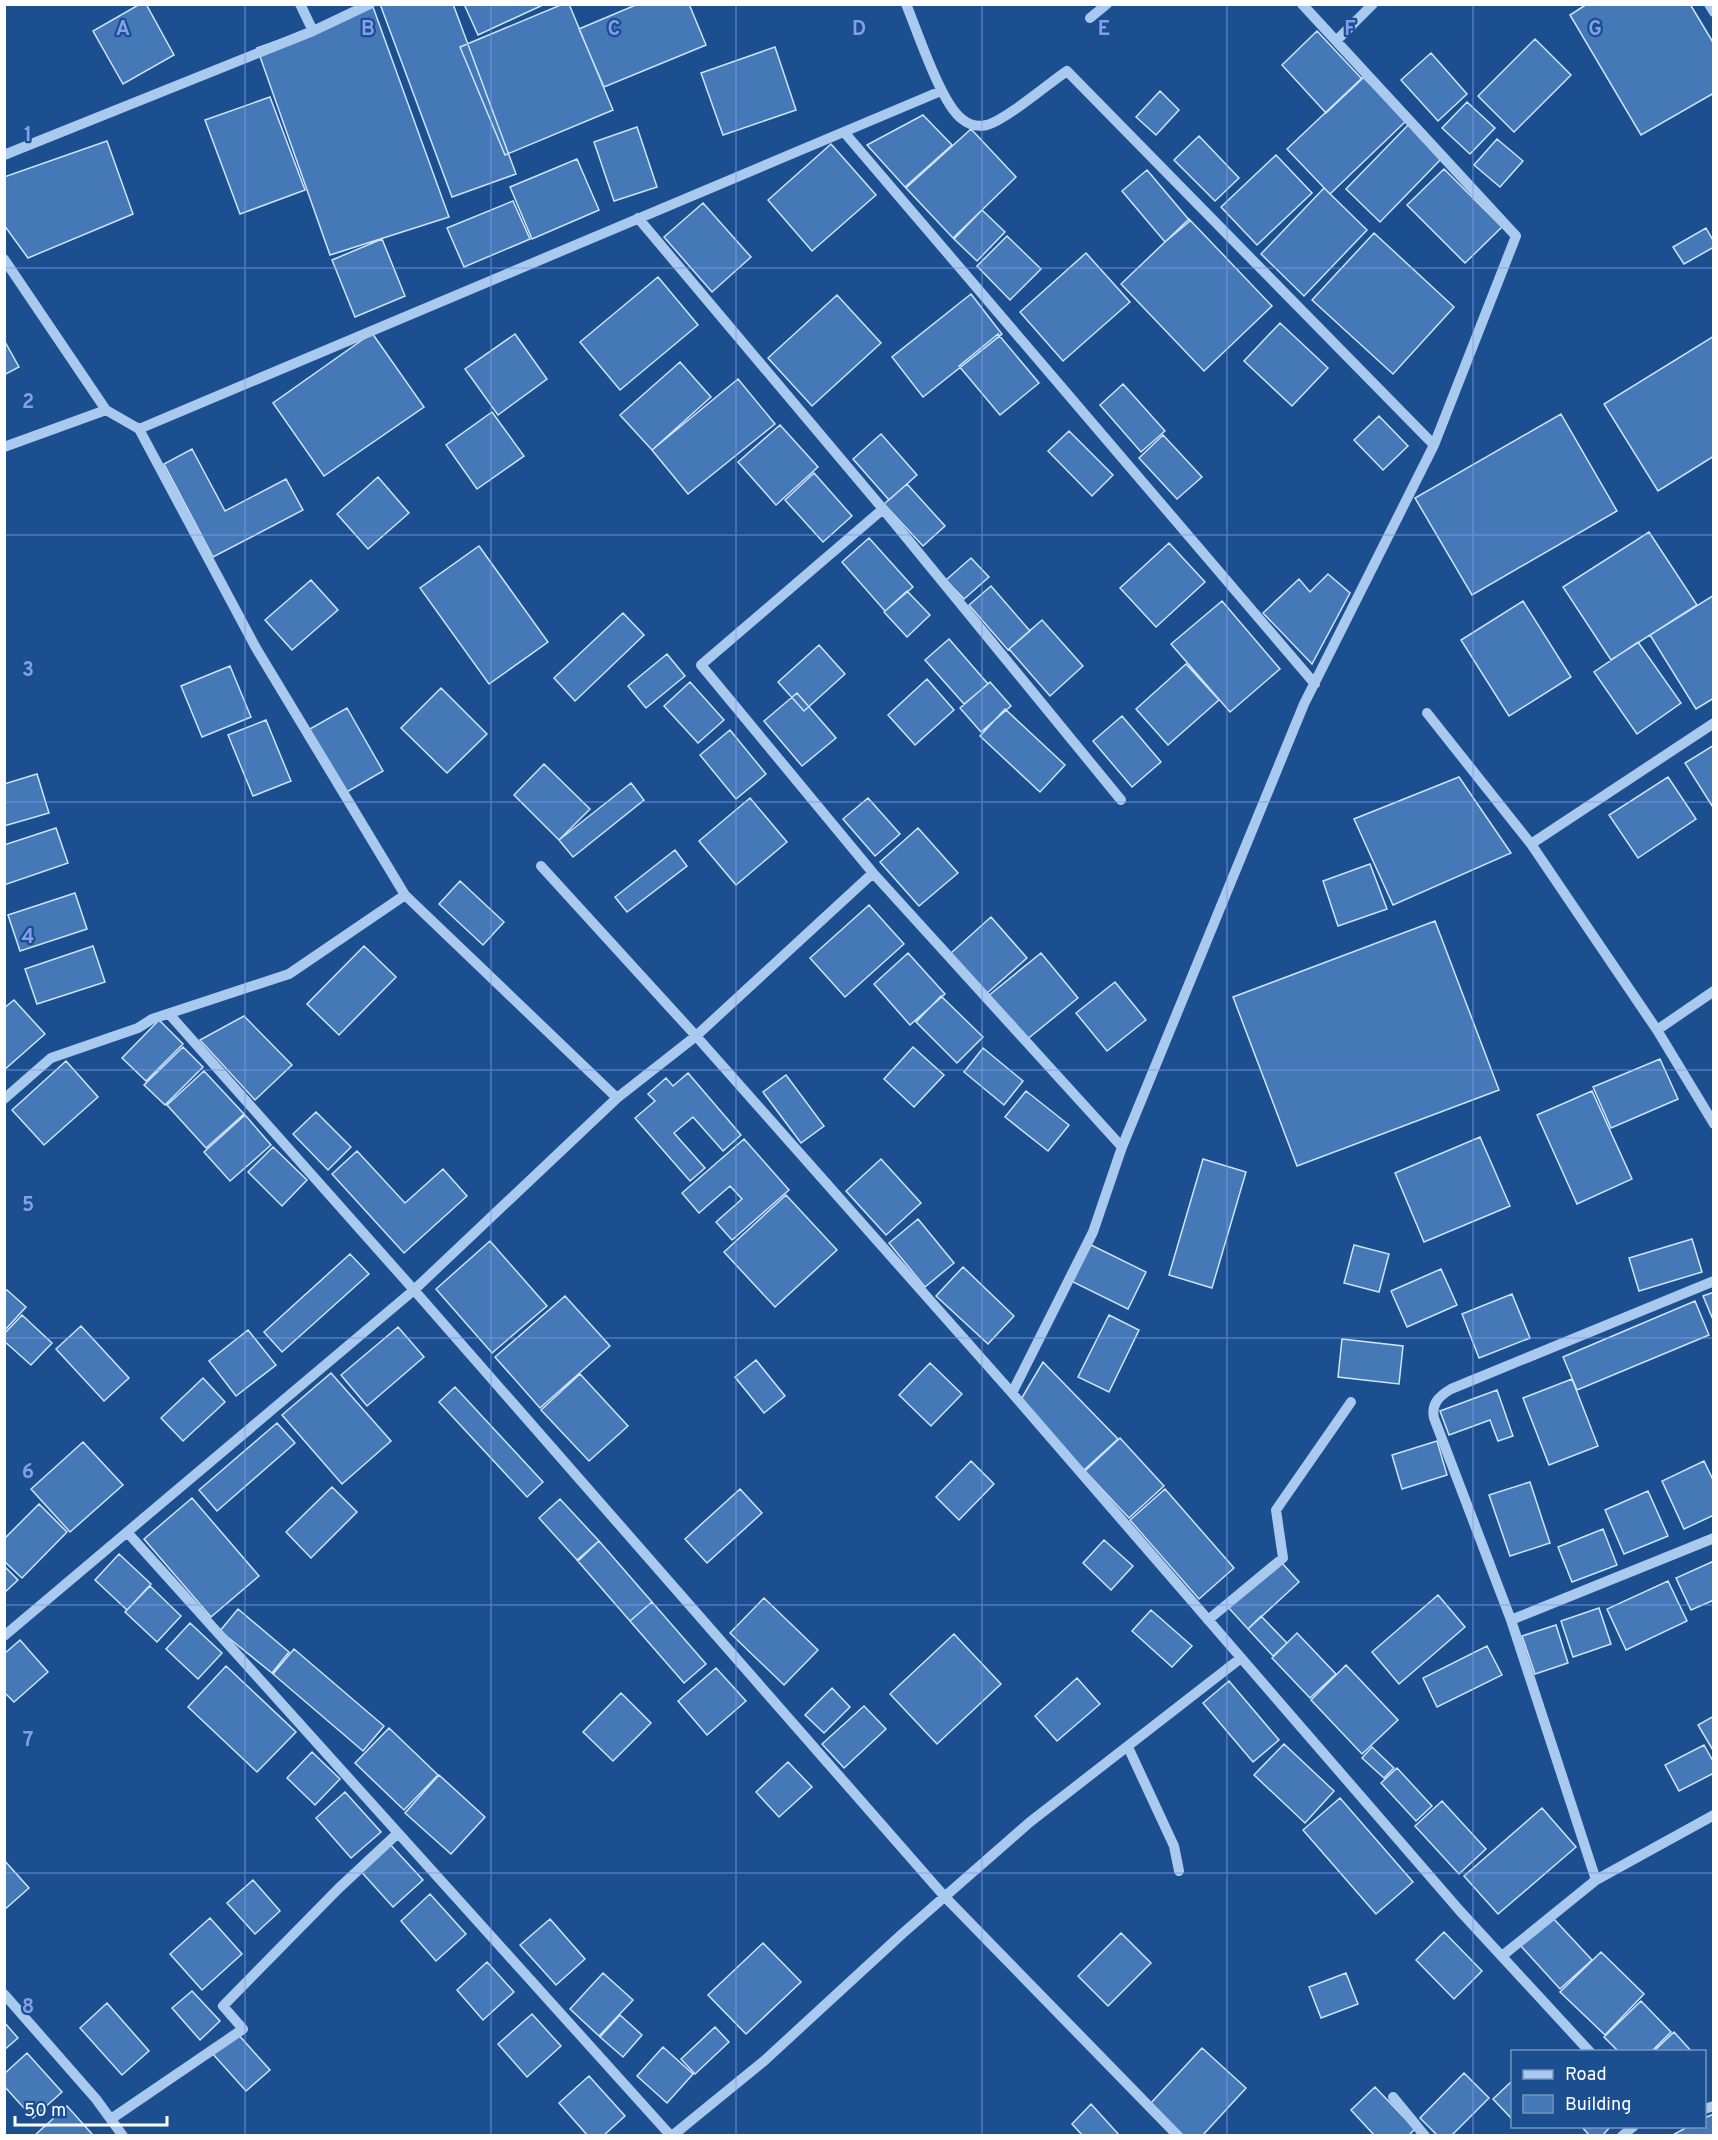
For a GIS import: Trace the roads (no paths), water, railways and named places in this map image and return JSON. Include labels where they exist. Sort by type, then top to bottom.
[{"type":"street","points":[[300,4],[313,31]]},
{"type":"street","points":[[4,155],[313,31],[370,4]]},
{"type":"street","points":[[906,4],[941,91],[960,119],[974,126],[988,125],[1067,71],[1434,445]]},
{"type":"street","points":[[1090,18],[1107,4]]},
{"type":"street","points":[[1012,1394],[1093,1232],[1122,1148],[1314,684],[1434,445],[1516,236],[1302,4]]},
{"type":"street","points":[[1336,41],[1372,4]]},
{"type":"street","points":[[139,429],[941,91]]},
{"type":"street","points":[[844,132],[1314,684]]},
{"type":"street","points":[[638,218],[883,509],[1121,800]]},
{"type":"street","points":[[4,259],[106,410],[139,429],[256,648],[405,895],[617,1098]]},
{"type":"street","points":[[4,447],[106,410]]},
{"type":"street","points":[[883,509],[701,665],[873,873],[1122,1148]]},
{"type":"street","points":[[1426,713],[1530,844],[1657,1030],[1713,1124]]},
{"type":"street","points":[[1530,844],[1713,723]]},
{"type":"street","points":[[541,866],[696,1036],[1012,1394],[1460,1911],[1588,2050]]},
{"type":"street","points":[[4,1636],[414,1290],[617,1098],[696,1036],[873,873]]},
{"type":"street","points":[[4,1099],[51,1058],[138,1028],[152,1019],[289,974],[405,895]]},
{"type":"street","points":[[1657,1030],[1713,991]]},
{"type":"street","points":[[170,1014],[945,1897],[1178,2136]]},
{"type":"street","points":[[1596,1880],[1510,1620],[1434,1418],[1434,1406],[1437,1399],[1451,1389],[1713,1281]]},
{"type":"street","points":[[1208,1620],[1283,1558],[1276,1510],[1351,1402]]},
{"type":"street","points":[[127,1532],[671,2136],[764,2061],[1030,1822],[1241,1658]]},
{"type":"street","points":[[1510,1620],[1713,1538]]},
{"type":"street","points":[[1128,1747],[1174,1846],[1179,1871]]},
{"type":"street","points":[[1502,1956],[1596,1880],[1713,1815]]},
{"type":"street","points":[[111,2119],[243,2029],[223,2006],[339,1888],[398,1833]]},
{"type":"street","points":[[4,1994],[123,2136]]},
{"type":"street","points":[[1393,2097],[1425,2136]]}]
